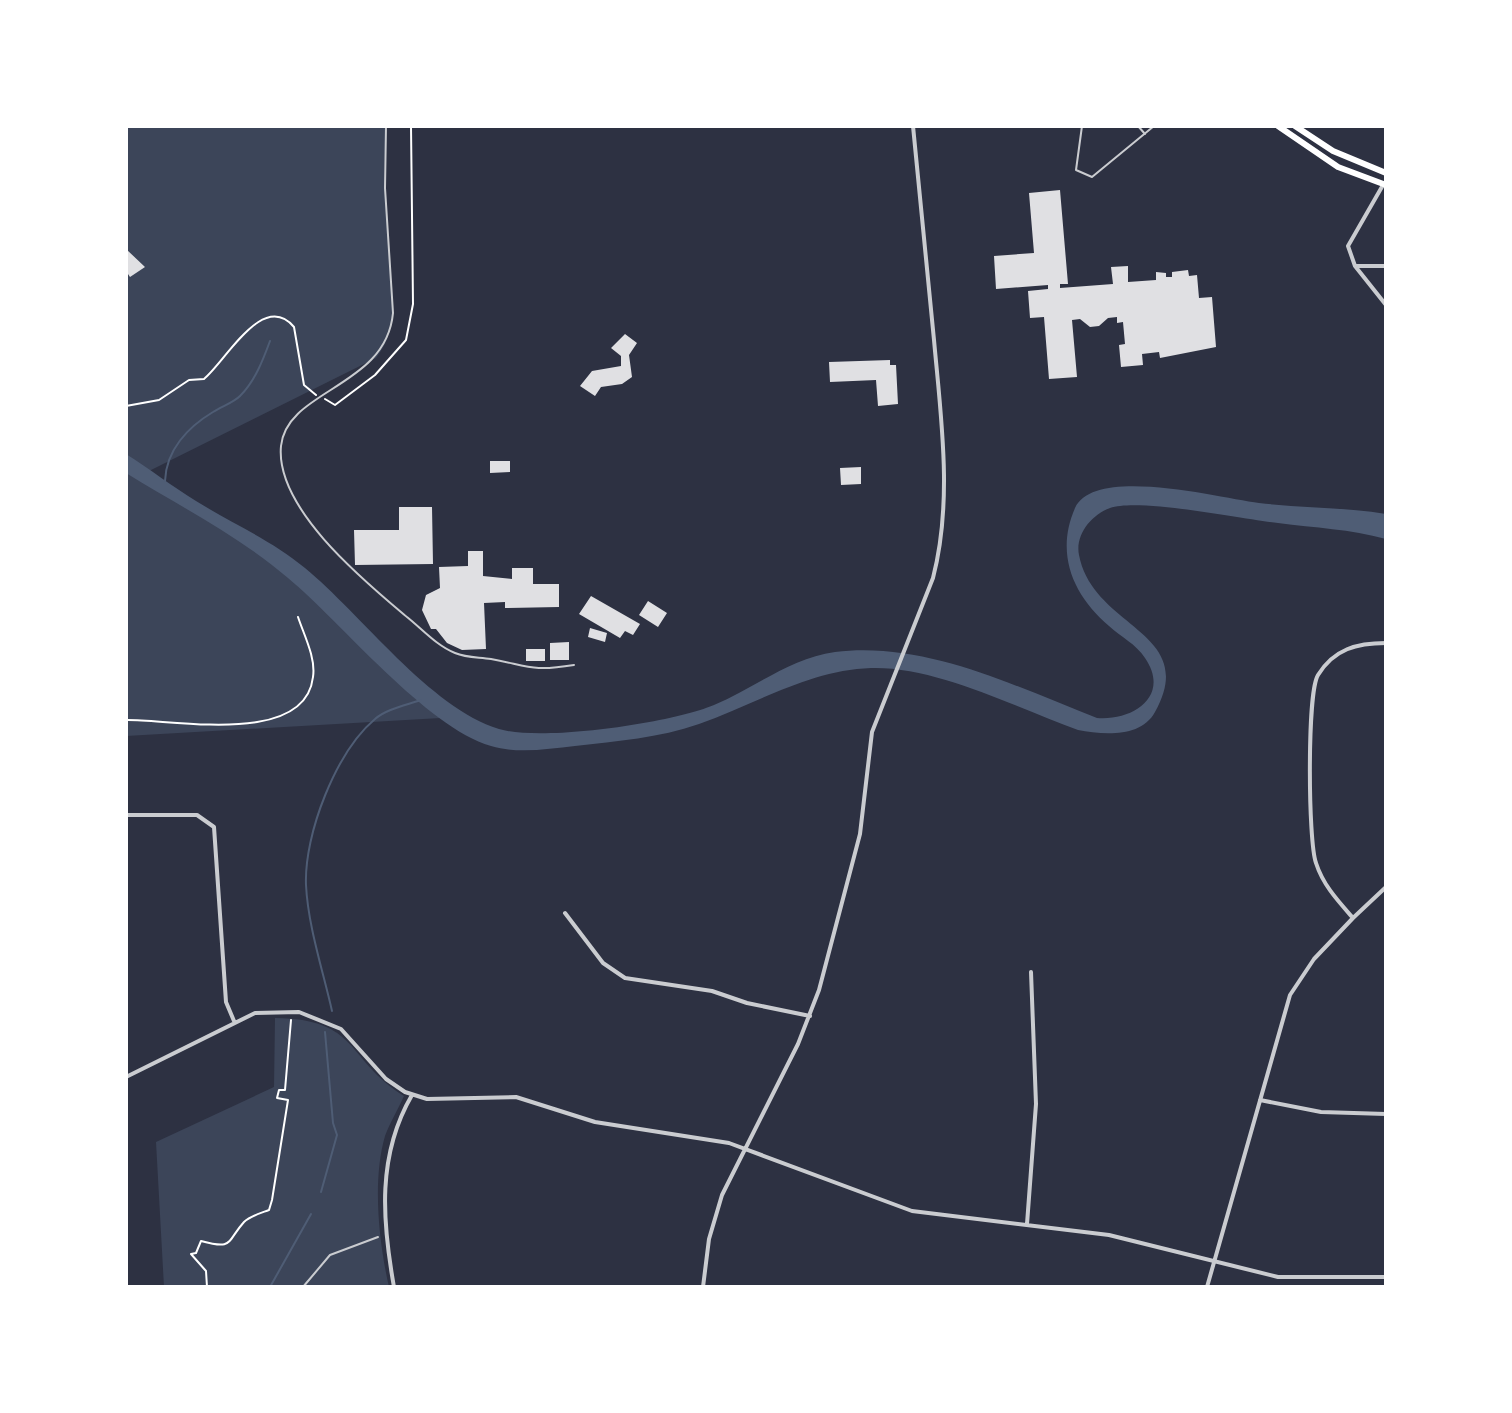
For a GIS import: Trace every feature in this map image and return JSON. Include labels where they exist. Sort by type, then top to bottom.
[{"type":"main road","points":[[1278,126],[1338,167],[1385,185]]},
{"type":"main road","points":[[1295,126],[1340,155],[1386,173]]},
{"type":"street","points":[[703,1287],[717,1207],[810,1016],[860,834],[872,732],[939,553],[944,501],[939,390],[913,126]]},
{"type":"street","points":[[1385,185],[1351,237],[1349,254],[1386,305]]},
{"type":"street","points":[[1355,266],[1386,266]]},
{"type":"street","points":[[1353,918],[1324,882],[1312,850],[1313,689],[1318,675],[1336,655],[1354,646],[1386,643]]},
{"type":"street","points":[[126,815],[197,815],[214,827],[226,1002],[234,1021]]},
{"type":"street","points":[[1207,1287],[1290,995],[1314,959],[1386,887]]},
{"type":"street","points":[[565,913],[603,963],[625,978],[716,991],[742,1002],[810,1016]]},
{"type":"street","points":[[1027,1224],[1036,1104],[1031,972]]},
{"type":"street","points":[[126,1077],[234,1021],[255,1013],[279,1010],[329,1021],[350,1036],[386,1079],[412,1095],[445,1101],[516,1097],[595,1122],[709,1138],[744,1148],[912,1211],[1109,1235],[1214,1263],[1293,1279],[1386,1277]]},
{"type":"street","points":[[394,1287],[385,1179],[390,1139],[412,1095]]},
{"type":"street","points":[[1260,1100],[1321,1112],[1386,1114]]},
{"type":"lane","points":[[386,126],[385,188],[393,313],[390,333],[376,358],[293,419],[286,429],[281,460],[295,496],[343,561],[450,651],[539,671],[574,665]]},
{"type":"lane","points":[[1082,126],[1076,170],[1092,177],[1154,126]]},
{"type":"lane","points":[[1138,126],[1146,135]]},
{"type":"lane","points":[[303,1287],[330,1255],[378,1237]]},
{"type":"path","points":[[126,406],[159,400],[189,380],[204,379],[256,321],[277,316],[294,327],[305,388],[321,397]]},
{"type":"path","points":[[126,720],[213,725],[248,723],[266,721],[295,707],[309,693],[314,675],[298,617]]},
{"type":"path","points":[[207,1287],[206,1271],[191,1254],[196,1253],[201,1241],[216,1246],[230,1241],[247,1220],[269,1210],[288,1100],[277,1098],[279,1090],[285,1090],[291,1019]]},
{"type":"shaded area","points":[[126,126],[386,126],[384,174],[393,313],[388,337],[380,353],[376,358],[143,474],[253,542],[458,717],[126,736]]},
{"type":"shaded area","points":[[126,454],[305,568],[397,658],[447,701],[473,718],[499,729],[519,732],[606,729],[694,712],[729,698],[803,660],[835,652],[869,650],[903,653],[969,669],[1097,718],[1110,718],[1135,710],[1151,694],[1154,684],[1145,658],[1096,614],[1071,573],[1067,557],[1069,525],[1075,508],[1087,495],[1106,488],[1132,486],[1189,491],[1259,503],[1386,514],[1386,539],[1167,507],[1124,506],[1110,508],[1097,515],[1079,540],[1079,555],[1088,580],[1103,599],[1154,646],[1164,664],[1165,685],[1155,712],[1141,726],[1121,733],[1078,730],[949,681],[896,669],[871,668],[848,670],[805,681],[669,733],[622,741],[512,750],[491,746],[439,718],[385,672],[310,597],[269,563],[230,535],[126,473]]},
{"type":"shaded area","points":[[275,1018],[303,1020],[338,1033],[385,1082],[404,1096],[385,1136],[379,1172],[380,1232],[389,1287],[164,1287],[156,1142],[274,1087]]},
{"type":"building","points":[[1060,190],[1068,284],[1060,284],[1060,288],[1113,284],[1111,267],[1128,266],[1128,282],[1156,280],[1156,272],[1172,277],[1172,272],[1188,270],[1189,276],[1197,275],[1199,298],[1212,297],[1216,347],[1160,358],[1159,352],[1142,354],[1143,365],[1121,367],[1119,345],[1125,344],[1123,322],[1117,323],[1117,317],[1108,318],[1099,326],[1090,327],[1080,319],[1072,320],[1077,377],[1049,379],[1044,317],[1030,318],[1028,291],[1048,289],[1048,285],[996,289],[994,256],[1034,253],[1029,193]]},
{"type":"building","points":[[126,249],[145,267],[130,277],[126,271]]},
{"type":"building","points":[[625,334],[637,343],[629,355],[632,377],[622,384],[601,387],[595,396],[580,386],[592,371],[621,366],[621,356],[611,348]]},
{"type":"building","points":[[890,360],[890,365],[896,365],[898,404],[878,406],[876,380],[830,382],[829,362]]},
{"type":"building","points":[[490,461],[510,461],[510,472],[490,473]]},
{"type":"building","points":[[861,467],[861,484],[841,485],[840,468]]},
{"type":"building","points":[[399,507],[432,507],[433,564],[355,565],[354,530],[399,530]]},
{"type":"building","points":[[468,551],[483,551],[483,576],[512,579],[512,568],[533,568],[533,584],[559,584],[559,607],[505,608],[505,602],[484,603],[486,649],[462,650],[447,643],[436,629],[431,629],[422,610],[426,595],[440,588],[439,567],[468,566]]},
{"type":"building","points":[[591,596],[640,624],[633,635],[625,631],[620,638],[579,614]]},
{"type":"building","points":[[648,601],[667,613],[658,627],[639,615]]},
{"type":"building","points":[[590,628],[607,633],[605,642],[588,637]]},
{"type":"building","points":[[569,642],[569,660],[550,660],[550,643]]},
{"type":"building","points":[[526,649],[545,649],[545,661],[526,661]]},
{"type":"waterway","points":[[165,481],[169,459],[180,440],[204,418],[240,396],[254,377],[270,341]]},
{"type":"waterway","points":[[332,1011],[307,901],[310,842],[325,795],[347,752],[361,734],[385,713],[421,700]]},
{"type":"waterway","points":[[321,1192],[337,1135],[333,1123],[325,1032]]},
{"type":"waterway","points":[[270,1287],[311,1214]]}]
